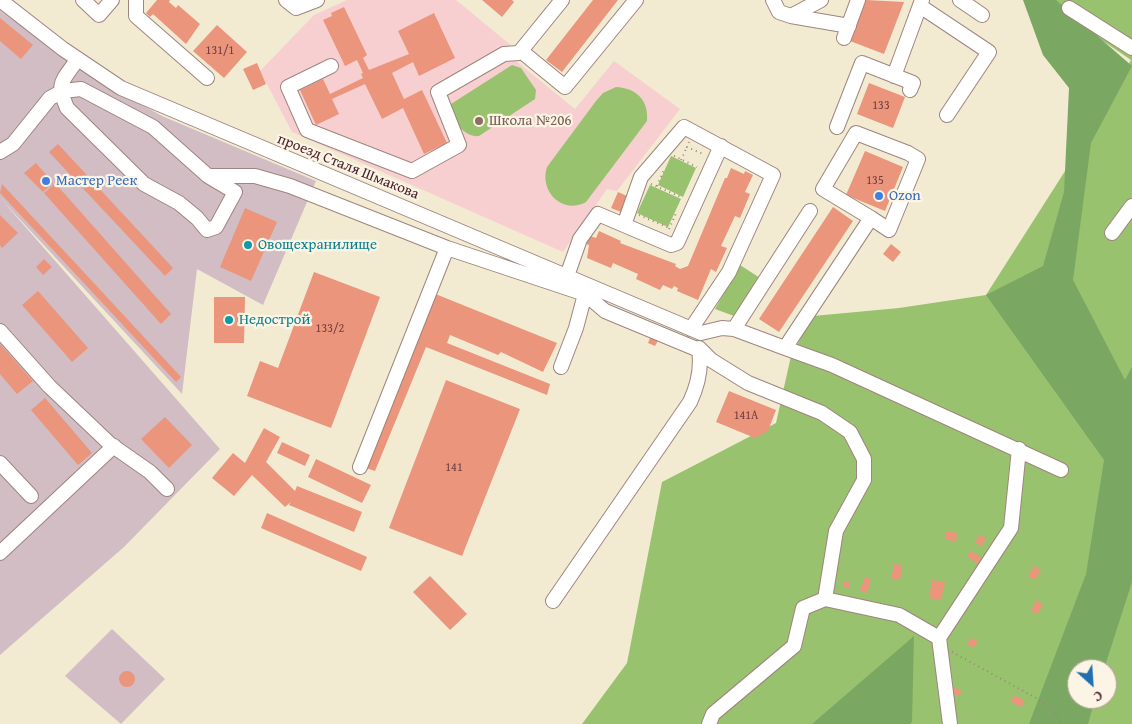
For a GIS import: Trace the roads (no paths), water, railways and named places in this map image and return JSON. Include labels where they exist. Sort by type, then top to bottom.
[{"type":"street","name":"проезд Сталя Шмакова","points":[[0,0],[77,60],[121,88],[696,331]]},
{"type":"street","points":[[83,0],[99,15],[112,0]]},
{"type":"street","points":[[136,0],[136,16],[207,78]]},
{"type":"street","points":[[286,0],[296,8],[317,0]]},
{"type":"street","points":[[331,66],[288,87],[307,130],[412,172],[459,145],[438,92],[504,54],[519,53],[562,0]]},
{"type":"street","points":[[521,51],[565,87],[636,0]]},
{"type":"street","points":[[773,0],[779,12],[846,32],[858,0]]},
{"type":"street","points":[[791,16],[821,0]]},
{"type":"street","points":[[960,0],[982,15]]},
{"type":"street","points":[[894,76],[921,3],[989,52],[947,115]]},
{"type":"street","points":[[1069,8],[1132,48]]},
{"type":"street","points":[[0,152],[13,144],[50,98],[60,92],[81,89],[153,127],[208,176],[235,192],[216,227],[207,230],[179,202],[144,184],[67,108],[60,92],[60,84],[77,60]]},
{"type":"street","points":[[837,127],[862,63],[913,83],[910,90]]},
{"type":"street","points":[[553,601],[690,402],[700,374],[696,331],[729,272],[773,179],[771,173],[684,127],[643,174],[624,225]]},
{"type":"street","points":[[856,133],[908,153],[918,159],[889,230],[871,218],[823,189],[856,133]]},
{"type":"street","points":[[567,276],[580,239],[595,216],[601,214],[671,245],[677,243],[675,232],[722,146]]},
{"type":"street","points":[[208,176],[254,176],[290,186],[446,248],[585,294],[604,311],[699,350],[711,360],[748,383],[822,413],[850,432],[864,459],[864,480],[836,531],[825,599]]},
{"type":"street","points":[[1112,233],[1132,206]]},
{"type":"street","points":[[734,329],[810,210]]},
{"type":"street","points":[[785,348],[871,218]]},
{"type":"street","points":[[360,467],[446,248]]},
{"type":"street","points":[[561,367],[576,328],[585,294]]},
{"type":"street","points":[[696,331],[722,328],[734,329],[832,365],[956,424],[1019,449],[1061,470]]},
{"type":"street","points":[[0,331],[49,386],[114,446],[150,472],[167,489]]},
{"type":"street","points":[[0,553],[114,446]]},
{"type":"street","points":[[950,724],[939,642],[1012,528],[1019,449]]},
{"type":"street","points":[[0,463],[31,496]]},
{"type":"street","points":[[709,724],[713,714],[794,646],[803,608],[825,599],[900,615],[939,642]]},
{"type":"place","name":"Школа №206","points":[[479,121]]},
{"type":"place","name":"Мастер Реек","points":[[46,181]]},
{"type":"place","name":"Ozon","points":[[879,196]]},
{"type":"place","name":"Овощехранилище","points":[[248,245]]},
{"type":"place","name":"Недострой","points":[[229,320]]}]
